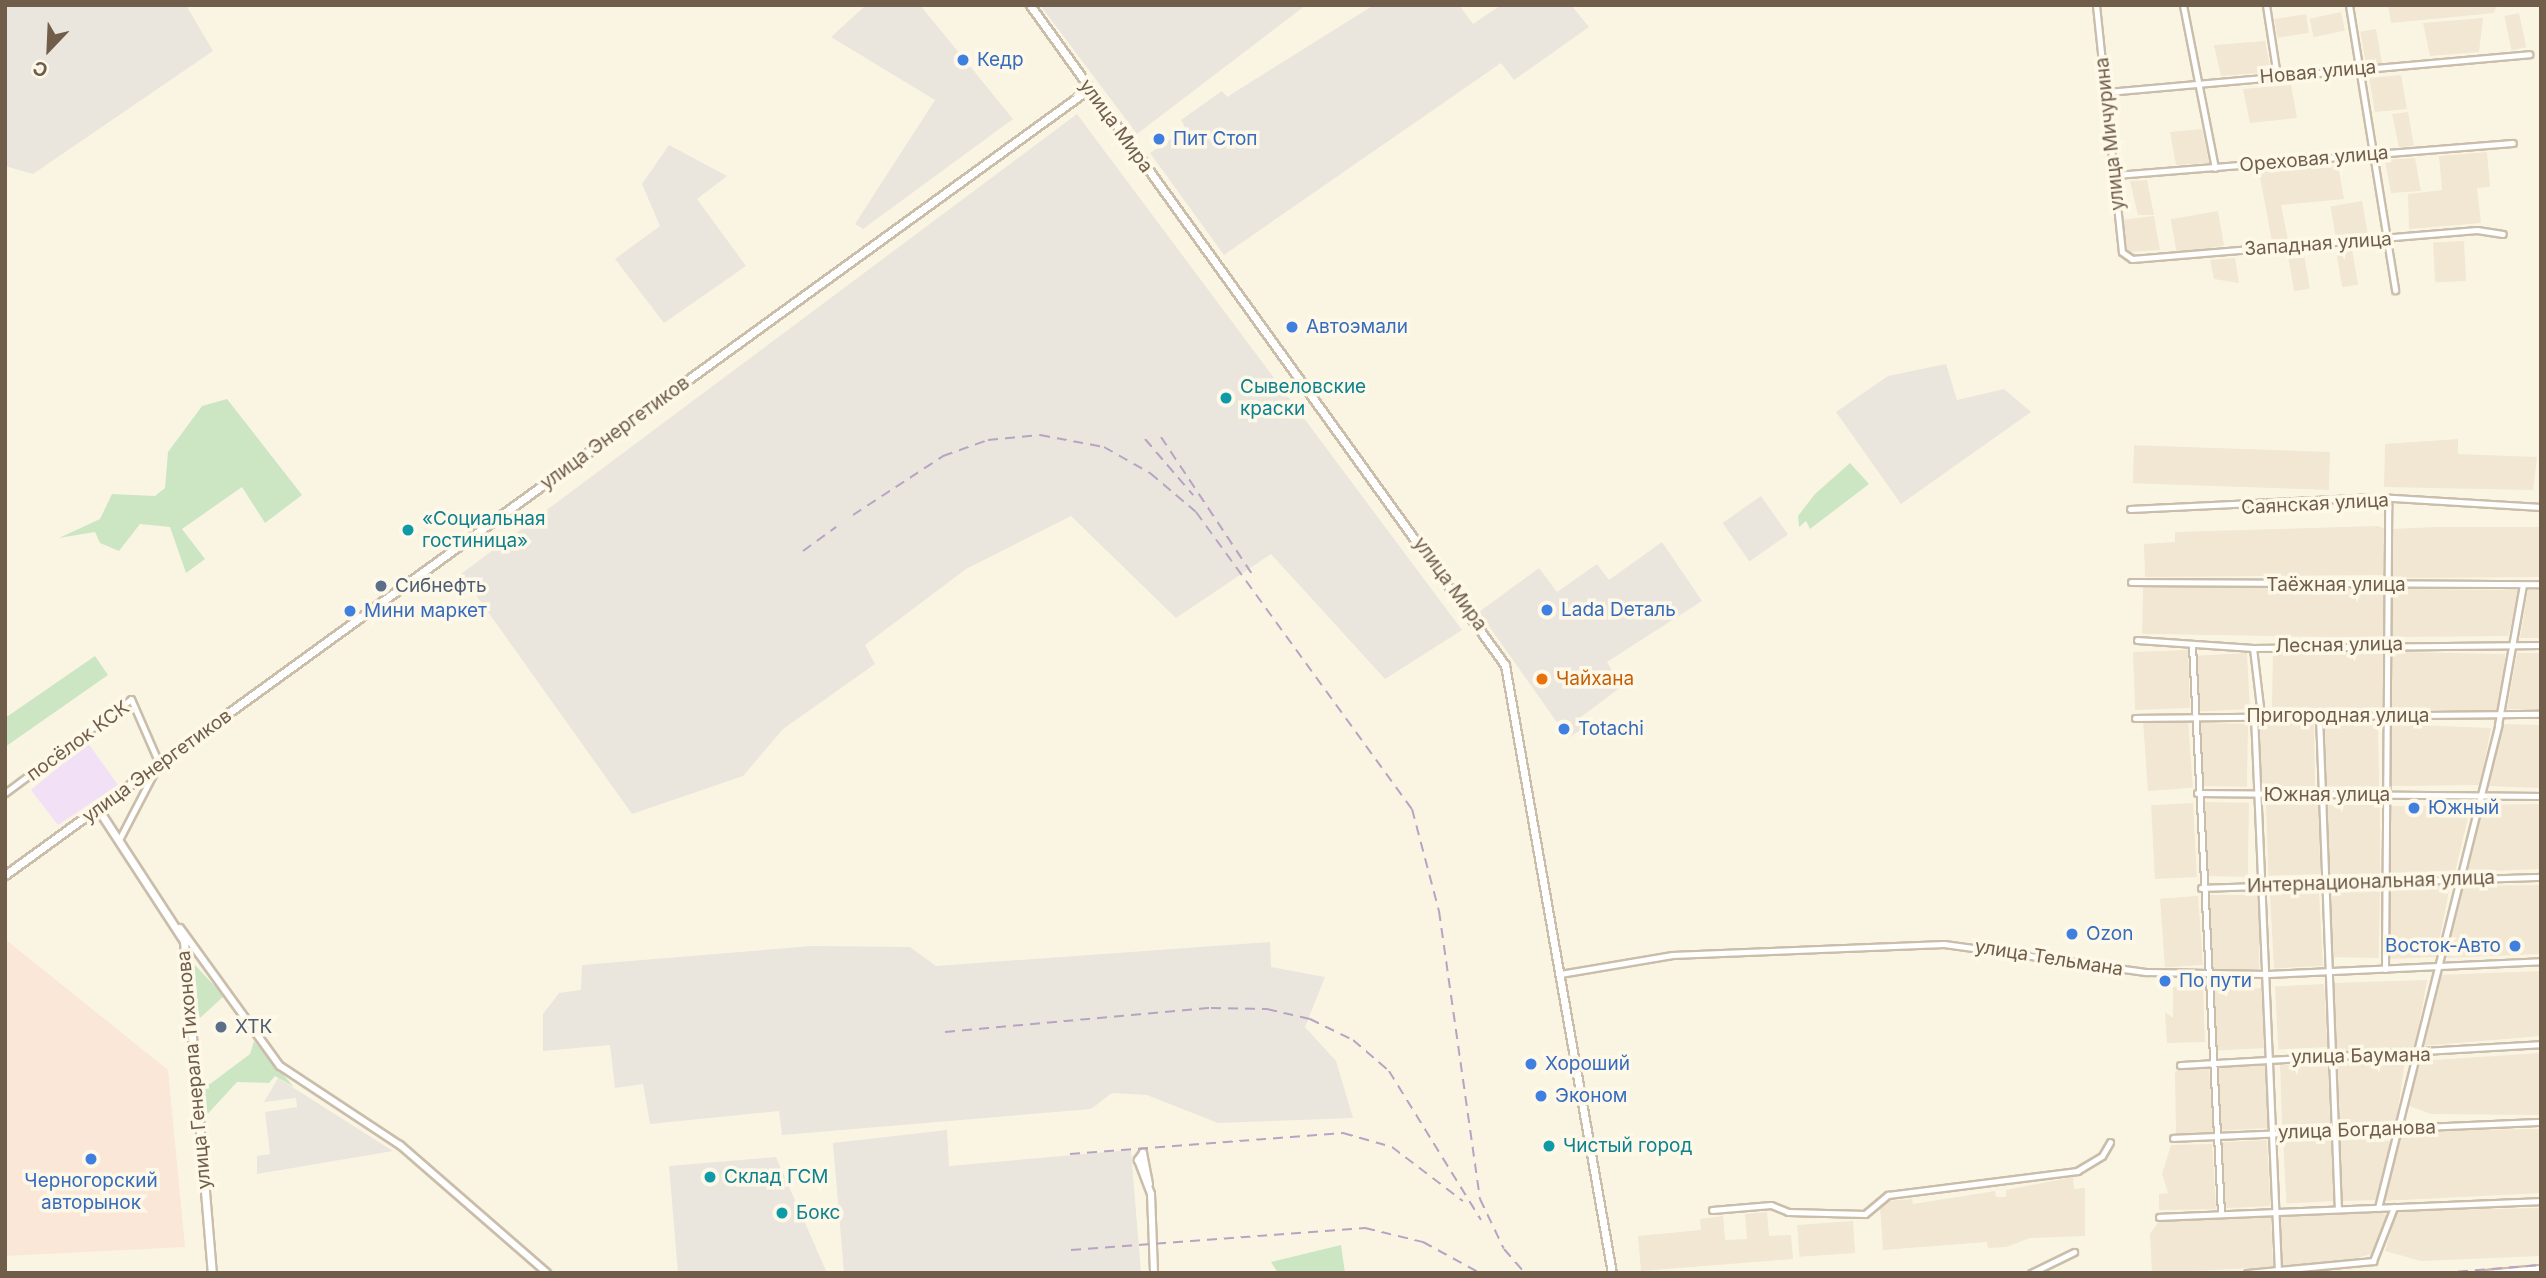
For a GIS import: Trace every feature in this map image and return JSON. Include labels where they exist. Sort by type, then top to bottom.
[{"type":"main road","name":"улица Мира","points":[[1030,5],[1505,664],[1612,1273]]},
{"type":"main road","name":"улица Энергетиков","points":[[5,875],[1088,89]]},
{"type":"main road","name":"улица Генерала Тихонова","points":[[98,809],[118,842],[180,928],[212,1273]]},
{"type":"street","name":"улица Мичурина","points":[[2095,5],[2122,252],[2132,259]]},
{"type":"street","points":[[2183,5],[2215,168]]},
{"type":"street","points":[[2266,5],[2277,76]]},
{"type":"street","points":[[2349,5],[2376,153],[2395,290]]},
{"type":"street","name":"Новая улица","points":[[2106,92],[2529,54]]},
{"type":"street","name":"Ореховая улица","points":[[2115,175],[2513,143]]},
{"type":"street","name":"Западная улица","points":[[2132,259],[2477,230],[2503,234]]},
{"type":"street","points":[[2385,968],[2385,795],[2390,585],[2388,498]]},
{"type":"street","name":"Саянская улица","points":[[2130,509],[2388,498],[2541,508]]},
{"type":"street","name":"Таёжная улица","points":[[2131,582],[2541,584]]},
{"type":"street","points":[[2378,1208],[2497,716],[2523,585]]},
{"type":"street","name":"Лесная улица","points":[[2137,640],[2192,646],[2253,648],[2389,643],[2541,645]]},
{"type":"street","points":[[2192,646],[2201,888],[2221,1213]]},
{"type":"street","points":[[2253,648],[2273,1058],[2278,1272]]},
{"type":"street","name":"посёлок КСК","points":[[5,793],[131,699],[159,763]]},
{"type":"street","name":"Пригородная улица","points":[[2135,718],[2258,715],[2388,718],[2541,714]]},
{"type":"street","points":[[2319,716],[2326,971],[2338,1207]]},
{"type":"street","points":[[118,842],[159,763]]},
{"type":"street","name":"Южная улица","points":[[2197,793],[2541,796]]},
{"type":"street","name":"Интернациональная улица","points":[[2201,888],[2385,878],[2541,877]]},
{"type":"street","points":[[180,928],[279,1066],[400,1145],[547,1273]]},
{"type":"street","name":"улица Тельмана","points":[[1560,974],[1672,955],[1944,944],[2134,971],[2268,974],[2541,961]]},
{"type":"street","name":"улица Баумана","points":[[2180,1065],[2273,1058],[2416,1054],[2541,1044]]},
{"type":"street","name":"улица Богданова","points":[[2173,1138],[2541,1122]]},
{"type":"street","points":[[1712,1210],[1771,1205],[1856,1215],[1888,1195],[2077,1171],[2102,1156],[2110,1142]]},
{"type":"street","points":[[1149,1184],[1154,1273]]},
{"type":"street","points":[[2159,1217],[2338,1207],[2378,1208],[2541,1201]]},
{"type":"street","points":[[2247,1273],[2373,1261],[2394,1207]]},
{"type":"street","points":[[2031,1273],[2074,1252]]},
{"type":"street","points":[[2486,1273],[2541,1268]]},
{"type":"shaded area","points":[[5,5],[186,5],[213,51],[33,174],[5,166]]},
{"type":"shaded area","points":[[866,5],[920,5],[1013,119],[863,229],[855,224],[935,100],[831,37]]},
{"type":"shaded area","points":[[1040,5],[1306,5],[1137,134]]},
{"type":"shaded area","points":[[1374,5],[1459,5],[1473,24],[1501,5],[1571,5],[1589,27],[1514,80],[1501,63],[1224,255],[1150,153],[1186,129],[1181,120],[1222,91],[1227,97]]},
{"type":"shaded area","points":[[2388,5],[2497,5],[2494,13],[2391,23]]},
{"type":"shaded area","points":[[2341,12],[2345,31],[2314,37],[2310,19]]},
{"type":"shaded area","points":[[2519,13],[2526,47],[2512,50],[2504,16]]},
{"type":"shaded area","points":[[2306,14],[2309,33],[2277,38],[2274,19]]},
{"type":"shaded area","points":[[2483,18],[2479,52],[2430,56],[2423,23]]},
{"type":"shaded area","points":[[2376,29],[2382,63],[2366,66],[2360,32]]},
{"type":"shaded area","points":[[2265,41],[2271,72],[2221,76],[2214,45]]},
{"type":"shaded area","points":[[2401,75],[2407,109],[2375,112],[2369,78]]},
{"type":"shaded area","points":[[2291,85],[2297,118],[2250,123],[2243,89]]},
{"type":"shaded area","points":[[2408,112],[2414,146],[2399,147],[2392,114]]},
{"type":"shaded area","points":[[1077,114],[1462,630],[1385,679],[1271,554],[1176,618],[1071,516],[966,569],[865,645],[875,664],[783,729],[743,776],[632,814],[461,574]]},
{"type":"shaded area","points":[[2202,129],[2209,163],[2176,165],[2170,132]]},
{"type":"shaded area","points":[[669,145],[727,176],[697,199],[746,266],[664,323],[615,259],[660,226],[642,184]]},
{"type":"shaded area","points":[[2487,152],[2490,187],[2477,188],[2481,223],[2409,229],[2408,194],[2442,190],[2439,156]]},
{"type":"shaded area","points":[[2415,158],[2421,191],[2391,193],[2385,160]]},
{"type":"shaded area","points":[[2338,165],[2344,199],[2281,205],[2288,240],[2272,241],[2259,172]]},
{"type":"shaded area","points":[[2147,180],[2154,215],[2138,215],[2130,181]]},
{"type":"shaded area","points":[[2362,201],[2368,234],[2336,240],[2330,207]]},
{"type":"shaded area","points":[[2218,211],[2224,245],[2177,254],[2171,219]]},
{"type":"shaded area","points":[[2154,216],[2160,250],[2128,252],[2122,220]]},
{"type":"shaded area","points":[[2464,241],[2466,281],[2435,283],[2433,243]]},
{"type":"shaded area","points":[[2352,250],[2358,284],[2342,287],[2336,253]]},
{"type":"shaded area","points":[[2304,255],[2310,288],[2294,291],[2288,258]]},
{"type":"shaded area","points":[[2235,258],[2239,283],[2214,279],[2210,260]]},
{"type":"shaded area","points":[[1946,364],[1957,400],[2004,389],[2031,412],[1901,504],[1836,412],[1888,376]]},
{"type":"shaded area","points":[[2458,439],[2458,454],[2537,457],[2533,490],[2384,487],[2385,444]]},
{"type":"shaded area","points":[[2134,445],[2330,452],[2329,490],[2133,483]]},
{"type":"shaded area","points":[[1761,496],[1788,535],[1749,561],[1722,523]]},
{"type":"shaded area","points":[[2378,526],[2386,529],[2384,575],[2145,577],[2144,544],[2175,542],[2175,532]]},
{"type":"shaded area","points":[[2541,527],[2541,577],[2393,578],[2392,529]]},
{"type":"shaded area","points":[[1662,542],[1702,601],[1607,662],[1621,687],[1581,717],[1587,726],[1568,738],[1479,612],[1539,568],[1557,592],[1597,564],[1609,580]]},
{"type":"shaded area","points":[[2143,586],[2386,590],[2385,638],[2142,634]]},
{"type":"shaded area","points":[[2392,589],[2518,590],[2519,600],[2508,636],[2392,637]]},
{"type":"shaded area","points":[[2528,590],[2541,590],[2541,638],[2520,638]]},
{"type":"shaded area","points":[[2273,649],[2385,651],[2384,709],[2272,707]]},
{"type":"shaded area","points":[[2188,650],[2190,708],[2135,710],[2133,652]]},
{"type":"shaded area","points":[[2392,652],[2505,654],[2504,711],[2391,709]]},
{"type":"shaded area","points":[[2247,653],[2250,709],[2199,712],[2196,656]]},
{"type":"shaded area","points":[[2517,653],[2541,653],[2541,710],[2507,709]]},
{"type":"shaded area","points":[[2188,719],[2193,788],[2148,791],[2143,722]]},
{"type":"shaded area","points":[[2200,723],[2248,724],[2247,787],[2199,786]]},
{"type":"shaded area","points":[[2314,723],[2315,786],[2261,787],[2260,724]]},
{"type":"shaded area","points":[[2378,724],[2379,787],[2324,788],[2323,725]]},
{"type":"shaded area","points":[[2392,724],[2491,728],[2480,785],[2391,786]]},
{"type":"shaded area","points":[[2502,724],[2541,725],[2541,788],[2485,786]]},
{"type":"shaded area","points":[[88,743],[118,785],[58,825],[31,790]]},
{"type":"shaded area","points":[[2201,802],[2249,803],[2248,877],[2200,876]]},
{"type":"shaded area","points":[[2193,803],[2197,877],[2155,879],[2151,805]]},
{"type":"shaded area","points":[[2318,803],[2320,874],[2269,876],[2266,805]]},
{"type":"shaded area","points":[[2541,804],[2541,869],[2465,872],[2478,805]]},
{"type":"shaded area","points":[[2326,805],[2380,805],[2380,874],[2326,874]]},
{"type":"shaded area","points":[[2471,805],[2455,872],[2390,873],[2389,806]]},
{"type":"shaded area","points":[[2328,884],[2380,885],[2379,958],[2327,957]]},
{"type":"shaded area","points":[[2391,885],[2450,886],[2436,957],[2389,959]]},
{"type":"shaded area","points":[[2541,885],[2541,954],[2446,958],[2459,886]]},
{"type":"shaded area","points":[[2319,892],[2323,966],[2274,968],[2270,895]]},
{"type":"shaded area","points":[[2206,895],[2259,895],[2259,969],[2206,969]]},
{"type":"shaded area","points":[[2198,896],[2203,965],[2165,967],[2160,899]]},
{"type":"shaded area","name":"Черногорский авторынок","points":[[5,939],[168,1070],[185,1247],[5,1256]]},
{"type":"shaded area","points":[[1270,942],[1271,967],[1325,977],[1305,1027],[1336,1061],[1353,1118],[1218,1123],[1147,1095],[1112,1093],[1091,1109],[782,1135],[779,1111],[650,1124],[643,1084],[615,1088],[610,1045],[543,1051],[543,1014],[559,993],[581,990],[582,965],[811,946],[910,947],[936,966]]},
{"type":"shaded area","points":[[2541,971],[2541,1036],[2421,1046],[2437,975]]},
{"type":"shaded area","points":[[2427,980],[2415,1047],[2334,1052],[2331,983]]},
{"type":"shaded area","points":[[2324,984],[2327,1047],[2278,1049],[2275,987]]},
{"type":"shaded area","points":[[2203,986],[2205,1042],[2167,1043],[2165,1012],[2173,1018],[2173,987]]},
{"type":"shaded area","points":[[2264,988],[2267,1048],[2213,1051],[2210,991]]},
{"type":"shaded area","points":[[2541,1053],[2541,1115],[2431,1114],[2407,1105],[2418,1061]]},
{"type":"shaded area","points":[[2405,1062],[2396,1122],[2337,1124],[2335,1064]]},
{"type":"shaded area","points":[[2328,1063],[2330,1123],[2282,1125],[2280,1065]]},
{"type":"shaded area","points":[[2267,1064],[2270,1128],[2217,1131],[2214,1067]]},
{"type":"shaded area","points":[[2184,1067],[2209,1067],[2213,1132],[2176,1134],[2175,1072]]},
{"type":"shaded area","points":[[278,1078],[393,1151],[257,1174],[257,1156],[270,1154],[265,1112],[297,1107],[296,1098],[264,1102]]},
{"type":"shaded area","points":[[2541,1129],[2541,1193],[2382,1201],[2402,1131]]},
{"type":"shaded area","points":[[947,1130],[949,1166],[1131,1150],[1141,1273],[844,1273],[833,1143]]},
{"type":"shaded area","points":[[2331,1137],[2334,1201],[2286,1203],[2283,1140]]},
{"type":"shaded area","points":[[2379,1138],[2393,1143],[2378,1200],[2342,1201],[2338,1141]]},
{"type":"shaded area","points":[[2267,1140],[2270,1206],[2223,1208],[2219,1143]]},
{"type":"shaded area","points":[[2212,1144],[2216,1209],[2159,1210],[2159,1194],[2168,1193],[2162,1174],[2171,1145]]},
{"type":"shaded area","points":[[776,1157],[827,1273],[678,1273],[669,1166]]},
{"type":"shaded area","points":[[2073,1177],[2074,1189],[2085,1188],[2085,1236],[2030,1238],[2006,1247],[1988,1248],[1987,1242],[1883,1250],[1880,1207],[1887,1201],[1912,1199],[1913,1204],[1995,1191],[1996,1197],[2006,1197],[2006,1190]]},
{"type":"shaded area","points":[[2541,1208],[2541,1256],[2421,1261],[2385,1251],[2397,1211]]},
{"type":"shaded area","points":[[1767,1212],[1769,1236],[1791,1235],[1793,1259],[1641,1271],[1638,1236],[1701,1230],[1700,1219],[1723,1216],[1725,1240],[1747,1239],[1745,1214]]},
{"type":"shaded area","points":[[2378,1212],[2387,1215],[2377,1252],[2339,1264],[2282,1267],[2280,1216]]},
{"type":"shaded area","points":[[2271,1217],[2273,1267],[2152,1273],[2150,1234],[2159,1221]]},
{"type":"shaded area","points":[[1853,1221],[1855,1253],[1799,1257],[1797,1225]]},
{"type":"green space","points":[[227,399],[302,495],[265,523],[242,487],[182,529],[205,559],[186,573],[170,527],[140,524],[119,551],[100,543],[95,532],[59,538],[100,519],[112,494],[155,496],[165,488],[168,452],[202,406]]},
{"type":"green space","points":[[1850,463],[1869,484],[1810,529],[1806,521],[1799,527],[1798,516],[1815,494]]},
{"type":"green space","points":[[95,656],[108,675],[5,747],[5,718]]},
{"type":"green space","points":[[195,965],[224,996],[200,1018],[190,973]]},
{"type":"green space","points":[[254,1041],[294,1087],[275,1076],[269,1083],[237,1082],[204,1118],[198,1071],[202,1062],[201,1081],[210,1084],[250,1054]]},
{"type":"green space","points":[[1341,1245],[1345,1273],[1278,1273],[1271,1262]]},
{"type":"railway","points":[[853,515],[943,456],[988,440],[1040,435],[1104,447],[1150,473],[1196,512],[1412,809],[1439,911],[1480,1199],[1504,1249],[1525,1273]]},
{"type":"railway","points":[[1161,437],[1252,574]]},
{"type":"railway","points":[[1145,439],[1193,495]]},
{"type":"railway","points":[[803,551],[836,527]]},
{"type":"railway","points":[[945,1032],[1211,1008],[1267,1009],[1310,1019],[1353,1040],[1389,1071],[1481,1220]]},
{"type":"railway","points":[[1070,1154],[1343,1133],[1392,1147],[1463,1201]]},
{"type":"railway","points":[[1071,1250],[1365,1228],[1423,1242],[1480,1273]]},
{"type":"railway","points":[[2441,1273],[2541,1265]]},
{"type":"place","name":"Кедр","points":[[963,60]]},
{"type":"place","name":"Пит Стоп","points":[[1159,139]]},
{"type":"place","name":"Автоэмали","points":[[1292,327]]},
{"type":"place","name":"Сывеловские краски","points":[[1226,398]]},
{"type":"place","name":"«Социальная гостиница»","points":[[408,530]]},
{"type":"place","name":"Сибнефть","points":[[381,586]]},
{"type":"place","name":"Lada Dеталь","points":[[1547,610]]},
{"type":"place","name":"Мини маркет","points":[[350,611]]},
{"type":"place","name":"Чайхана","points":[[1542,679]]},
{"type":"place","name":"Totachi","points":[[1564,729]]},
{"type":"place","name":"Южный","points":[[2414,808]]},
{"type":"place","name":"Ozon","points":[[2072,934]]},
{"type":"place","name":"Восток-Авто","points":[[2515,946]]},
{"type":"place","name":"По пути","points":[[2165,981]]},
{"type":"place","name":"ХТК","points":[[221,1027]]},
{"type":"place","name":"Хороший","points":[[1531,1064]]},
{"type":"place","name":"Эконом","points":[[1541,1096]]},
{"type":"place","name":"Чистый город","points":[[1549,1146]]},
{"type":"place","name":"Черногорский авторынок","points":[[91,1159]]},
{"type":"place","name":"Склад ГСМ","points":[[710,1177]]},
{"type":"place","name":"Бокс","points":[[782,1213]]}]
